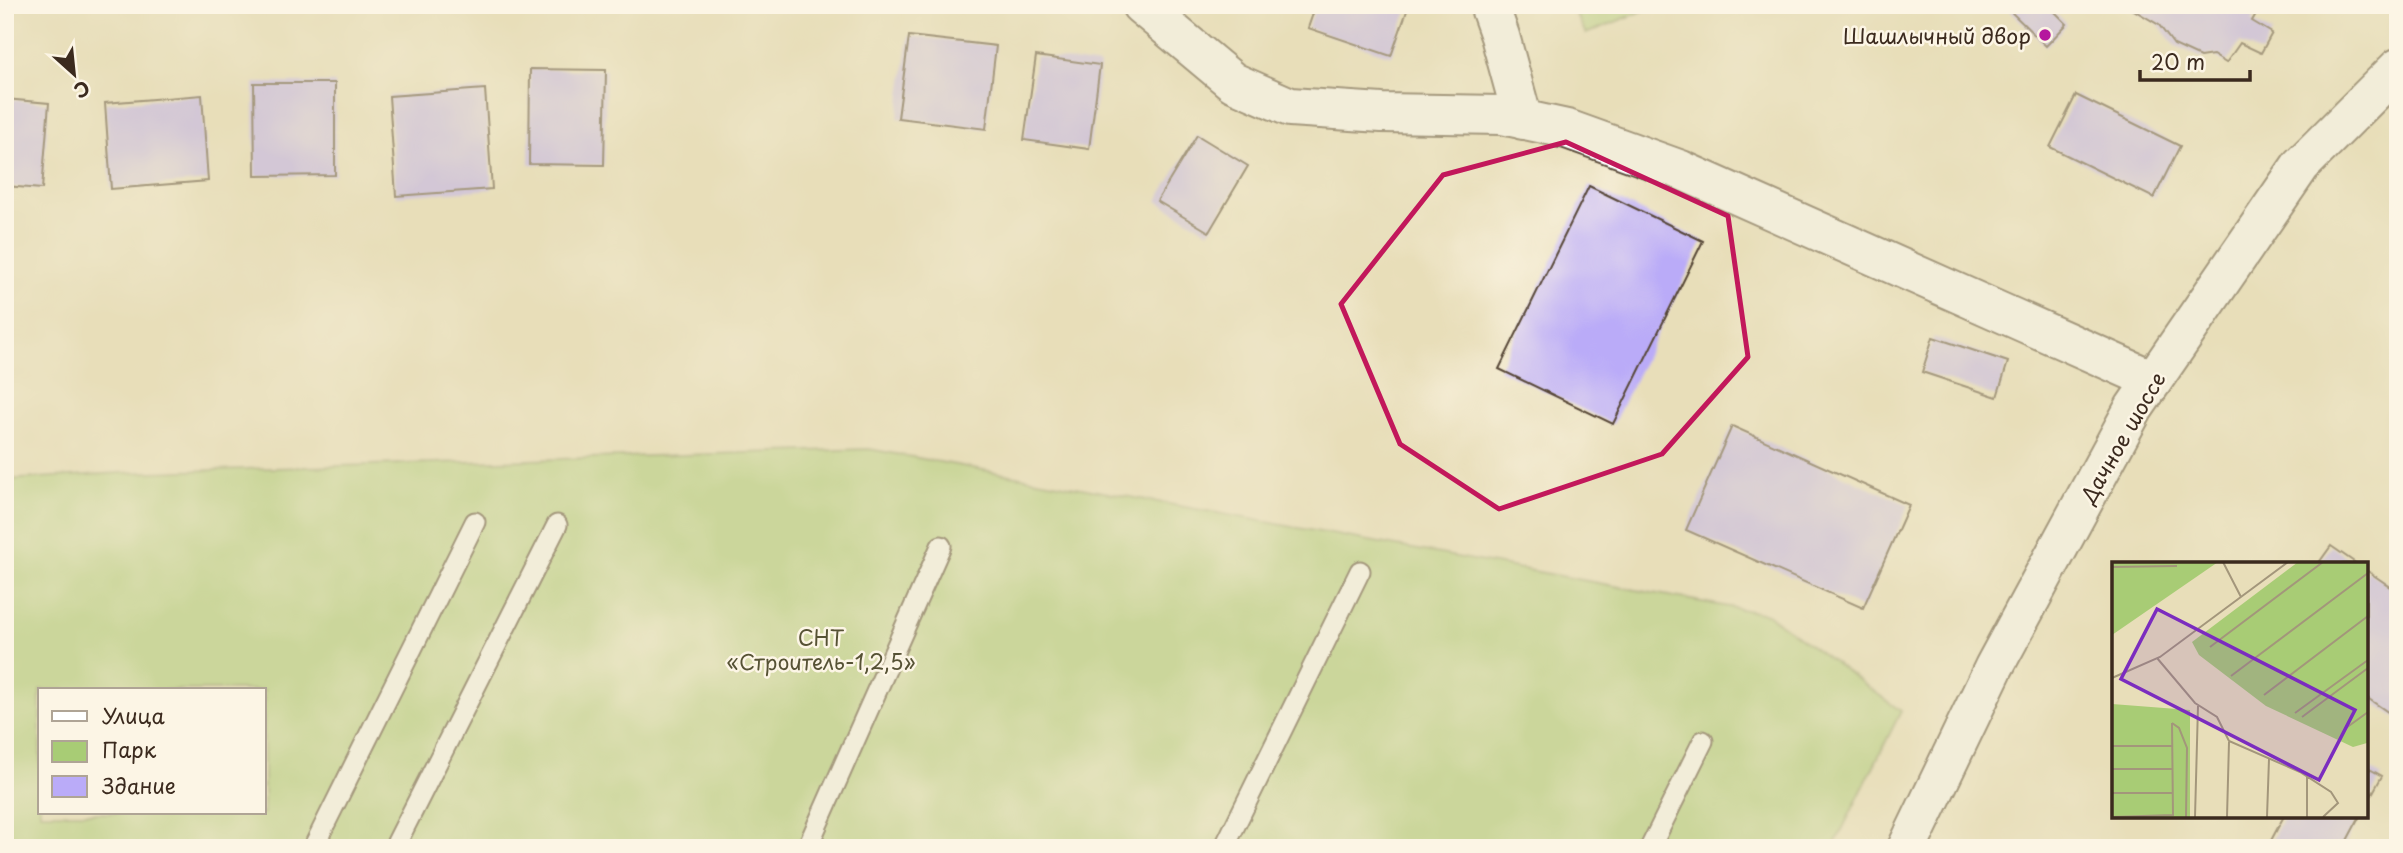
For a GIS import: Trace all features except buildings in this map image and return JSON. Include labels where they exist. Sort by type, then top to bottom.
[{"type":"street","points":[[1141,5],[1233,82],[1290,107],[1382,113],[1502,115],[1567,129],[1681,170],[2153,380]]},
{"type":"street","points":[[1489,5],[1522,120]]},
{"type":"street","name":"Дачное шоссе","points":[[1907,848],[1994,667],[2134,408],[2301,165],[2398,68]]},
{"type":"lane","points":[[313,848],[475,522]]},
{"type":"lane","points":[[394,848],[557,525]]},
{"type":"lane","points":[[807,848],[942,546]]},
{"type":"lane","points":[[1224,848],[1360,571]]},
{"type":"lane","points":[[1650,848],[1703,741]]},
{"type":"highlighted area","points":[[1566,142],[1728,216],[1748,357],[1662,454],[1499,509],[1400,444],[1341,304],[1443,175]]},
{"type":"green space","points":[[1571,5],[1657,5],[1586,34]]},
{"type":"green space","name":"СНТ «Строитель-1,2,5»","points":[[869,449],[1767,614],[1901,711],[1833,848],[5,848],[5,480],[120,473]]},
{"type":"place","name":"Шашлычный двор","points":[[2045,35]]}]
